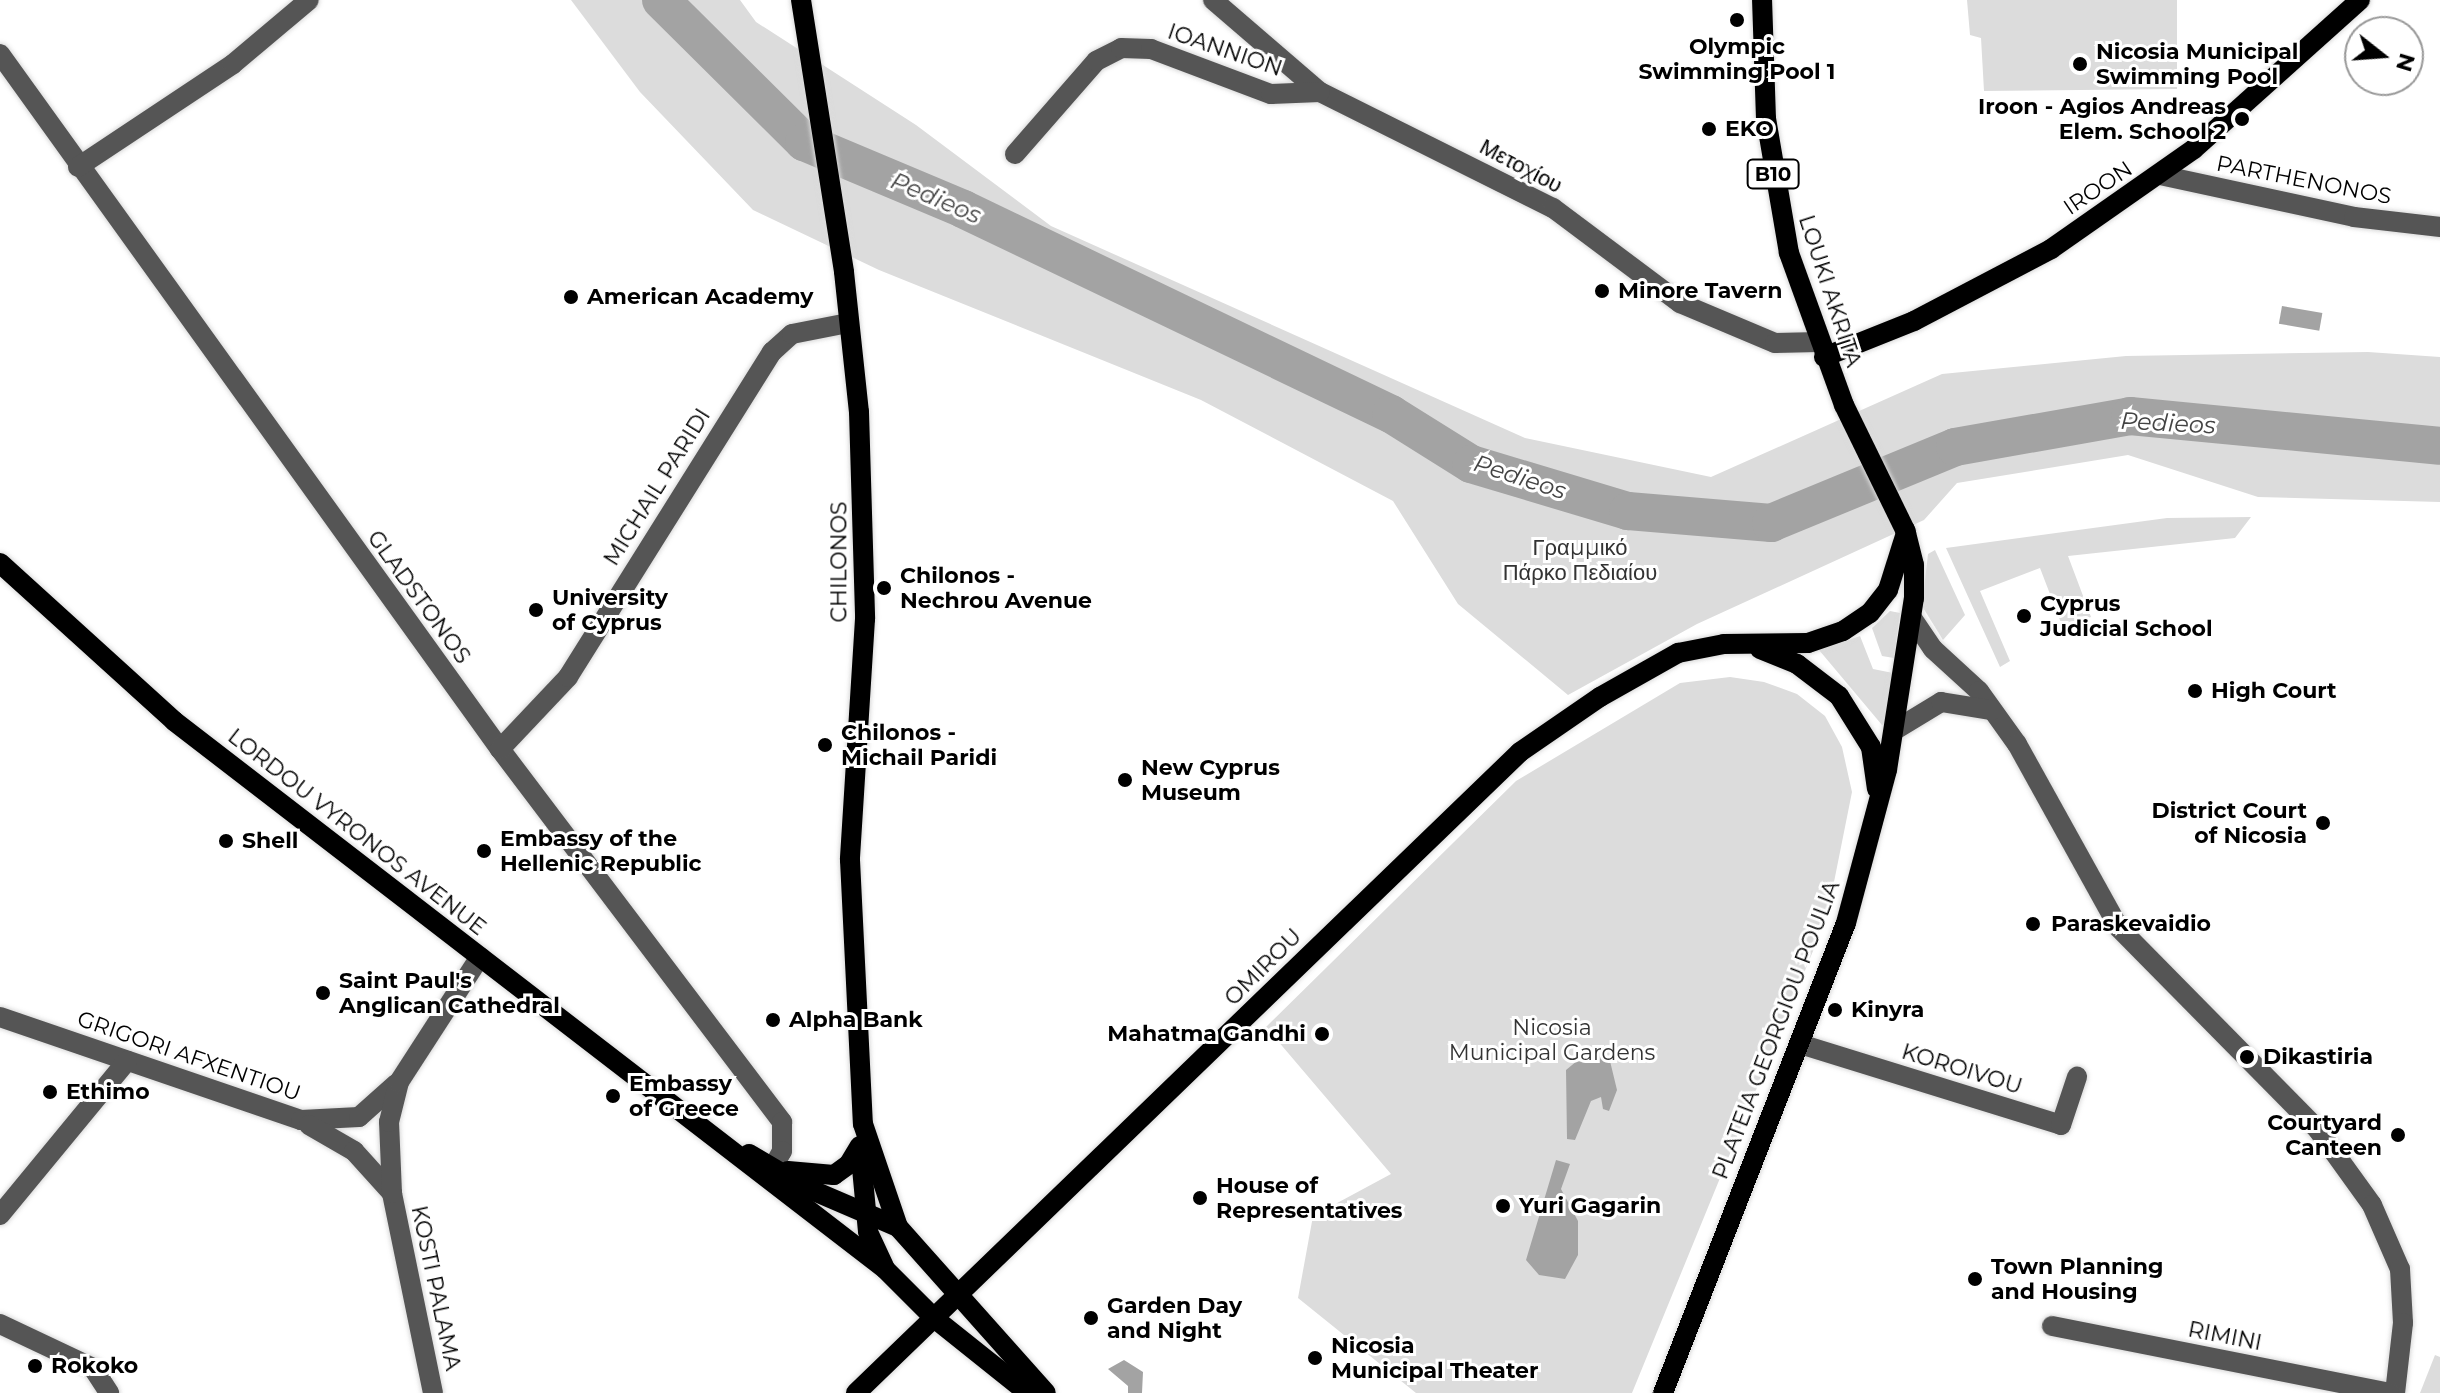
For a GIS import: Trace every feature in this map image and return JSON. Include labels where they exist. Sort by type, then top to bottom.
[{"type":"main road","name":"CHILONOS","points":[[801,0],[844,272],[863,501],[865,619],[850,860],[864,1212],[885,1269]]},
{"type":"main road","name":"LOUKI AKRITA","points":[[1762,0],[1771,162],[1789,253],[1844,405],[1906,532]]},
{"type":"main road","name":"IROON","points":[[1822,350],[1986,286],[2051,249],[2160,175],[2360,2]]},
{"type":"main road","name":"PLATEIA GEORGIOU POULIA","points":[[1663,1393],[1846,923],[1895,730],[1912,618],[1914,565],[1906,532]]},
{"type":"main road","name":"OMIROU","points":[[856,1393],[1509,760],[1652,665],[1701,646],[1808,643],[1860,621],[1888,590],[1906,532]]},
{"type":"main road","name":"LORDOU VYRONOS AVENUE","points":[[0,563],[174,721],[885,1269],[934,1318],[1028,1393]]},
{"type":"main road","name":"OMIROU","points":[[1746,645],[1797,664],[1839,696],[1871,747],[1877,809]]},
{"type":"main road","name":"LORDOU VYRONOS AVENUE","points":[[697,1126],[807,1188],[898,1227],[1046,1393]]},
{"type":"main road","points":[[773,1167],[812,1177],[834,1175],[849,1164],[862,1136]]},
{"type":"main road","points":[[862,1136],[898,1227]]},
{"type":"street","points":[[78,167],[233,64],[309,0]]},
{"type":"street","name":"Μετοχίου","points":[[1213,0],[1320,92],[1553,208],[1635,273],[1698,312],[1775,343],[1822,350]]},
{"type":"street","name":"IOANNION","points":[[1015,154],[1096,61],[1121,48],[1151,49],[1271,94],[1320,92]]},
{"type":"street","name":"GLADSTONOS","points":[[0,54],[78,167],[500,749],[782,1122],[782,1151],[773,1167]]},
{"type":"street","name":"PARTHENONOS","points":[[2160,175],[2354,217],[2440,227]]},
{"type":"street","name":"MICHAIL PARIDI","points":[[500,749],[568,677],[772,352],[792,334],[848,323]]},
{"type":"street","points":[[1912,618],[1933,649],[1967,677],[2017,744],[2119,928],[2318,1130],[2372,1205],[2400,1269],[2403,1323],[2392,1393]]},
{"type":"street","points":[[1895,730],[1941,702],[1991,710]]},
{"type":"street","name":"KOSTI PALAMA","points":[[433,1393],[392,1193],[389,1122],[399,1082],[480,957]]},
{"type":"street","name":"GRIGORI AFXENTIOU","points":[[0,1017],[301,1120],[359,1117],[399,1082]]},
{"type":"street","name":"KOROIVOU","points":[[1800,1044],[2061,1125],[2077,1077]]},
{"type":"street","points":[[0,1215],[127,1061]]},
{"type":"street","name":"KOSTI PALAMA","points":[[301,1120],[354,1151],[392,1193]]},
{"type":"street","points":[[0,1324],[93,1368],[109,1393]]},
{"type":"street","name":"RIMINI","points":[[2052,1326],[2392,1393]]},
{"type":"green space","name":"Γραμμικό Πάρκο Πεδιαίου","points":[[571,0],[740,0],[756,22],[916,125],[1051,226],[1525,438],[1711,477],[1942,374],[2126,356],[2368,352],[2440,357],[2440,502],[2258,497],[2128,455],[1957,483],[1924,520],[1697,624],[1568,695],[1458,604],[1393,501],[1201,400],[879,270],[753,210],[640,92]]},
{"type":"green space","name":"Nicosia Municipal Swimming Pool","points":[[1967,0],[2177,0],[2177,89],[1984,91],[1981,38],[1970,35]]},
{"type":"green space","points":[[2251,517],[2235,538],[2068,556],[2091,617],[2063,628],[2040,568],[1980,591],[2010,661],[2000,667],[1946,548],[2167,518]]},
{"type":"green space","points":[[1935,550],[1965,615],[1943,640],[1922,606],[1928,554]]},
{"type":"green space","points":[[1890,611],[1900,613],[1894,658],[1882,656],[1872,628]]},
{"type":"green space","points":[[1860,636],[1873,669],[1893,673],[1886,724],[1882,725],[1819,650]]},
{"type":"green space","name":"Nicosia Municipal Gardens","points":[[1730,677],[1764,682],[1797,694],[1825,716],[1842,747],[1852,792],[1832,892],[1813,951],[1632,1393],[1416,1393],[1298,1298],[1313,1216],[1391,1174],[1266,1027],[1516,781],[1680,683]]},
{"type":"green space","points":[[2435,1355],[2440,1357],[2440,1393],[2420,1393]]},
{"type":"shaded area","points":[[2282,306],[2322,313],[2319,331],[2279,324]]},
{"type":"shaded area","points":[[1595,1046],[1610,1061],[1617,1090],[1609,1111],[1603,1109],[1601,1097],[1591,1101],[1575,1140],[1567,1139],[1566,1070]]},
{"type":"shaded area","points":[[1556,1160],[1570,1164],[1561,1189],[1578,1221],[1578,1255],[1565,1279],[1539,1275],[1526,1260]]},
{"type":"shaded area","points":[[1124,1360],[1143,1372],[1142,1393],[1128,1393],[1128,1386],[1108,1369]]},
{"type":"waterway","name":"Pedieos","points":[[661,0],[804,142],[963,209],[1391,414],[1471,464],[1628,511],[1771,523],[1955,447],[2130,416],[2440,446]]},
{"type":"place","name":"Olympic Swimming Pool 1","points":[[1737,20]]},
{"type":"place","name":"Nicosia Municipal Swimming Pool","points":[[2080,64]]},
{"type":"place","name":"Iroon - Agios Andreas Elem. School 2","points":[[2242,119]]},
{"type":"place","name":"EKO","points":[[1709,129]]},
{"type":"place","name":"Minore Tavern","points":[[1602,291]]},
{"type":"place","name":"American Academy","points":[[571,297]]},
{"type":"place","name":"Chilonos - Nechrou Avenue","points":[[884,588]]},
{"type":"place","name":"University of Cyprus","points":[[536,610]]},
{"type":"place","name":"Cyprus Judicial School","points":[[2024,616]]},
{"type":"place","name":"High Court","points":[[2195,691]]},
{"type":"place","name":"Chilonos - Michail Paridi","points":[[825,745]]},
{"type":"place","name":"New Cyprus Museum","points":[[1125,780]]},
{"type":"place","name":"District Court of Nicosia","points":[[2323,823]]},
{"type":"place","name":"Shell","points":[[226,841]]},
{"type":"place","name":"Embassy of the Hellenic Republic","points":[[484,851]]},
{"type":"place","name":"Paraskevaidio","points":[[2033,924]]},
{"type":"place","name":"Saint Paul's Anglican Cathedral","points":[[323,993]]},
{"type":"place","name":"Kinyra","points":[[1835,1010]]},
{"type":"place","name":"Alpha Bank","points":[[773,1020]]},
{"type":"place","name":"Mahatma Gandhi","points":[[1322,1034]]},
{"type":"place","name":"Dikastiria","points":[[2247,1057]]},
{"type":"place","name":"Ethimo","points":[[50,1092]]},
{"type":"place","name":"Embassy of Greece","points":[[613,1096]]},
{"type":"place","name":"Courtyard Canteen","points":[[2398,1135]]},
{"type":"place","name":"House of Representatives","points":[[1200,1198]]},
{"type":"place","name":"Yuri Gagarin","points":[[1503,1206]]},
{"type":"place","name":"Town Planning and Housing","points":[[1975,1279]]},
{"type":"place","name":"Garden Day and Night","points":[[1091,1318]]},
{"type":"place","name":"Nicosia Municipal Theater","points":[[1315,1358]]},
{"type":"place","name":"Rokoko","points":[[35,1366]]}]
